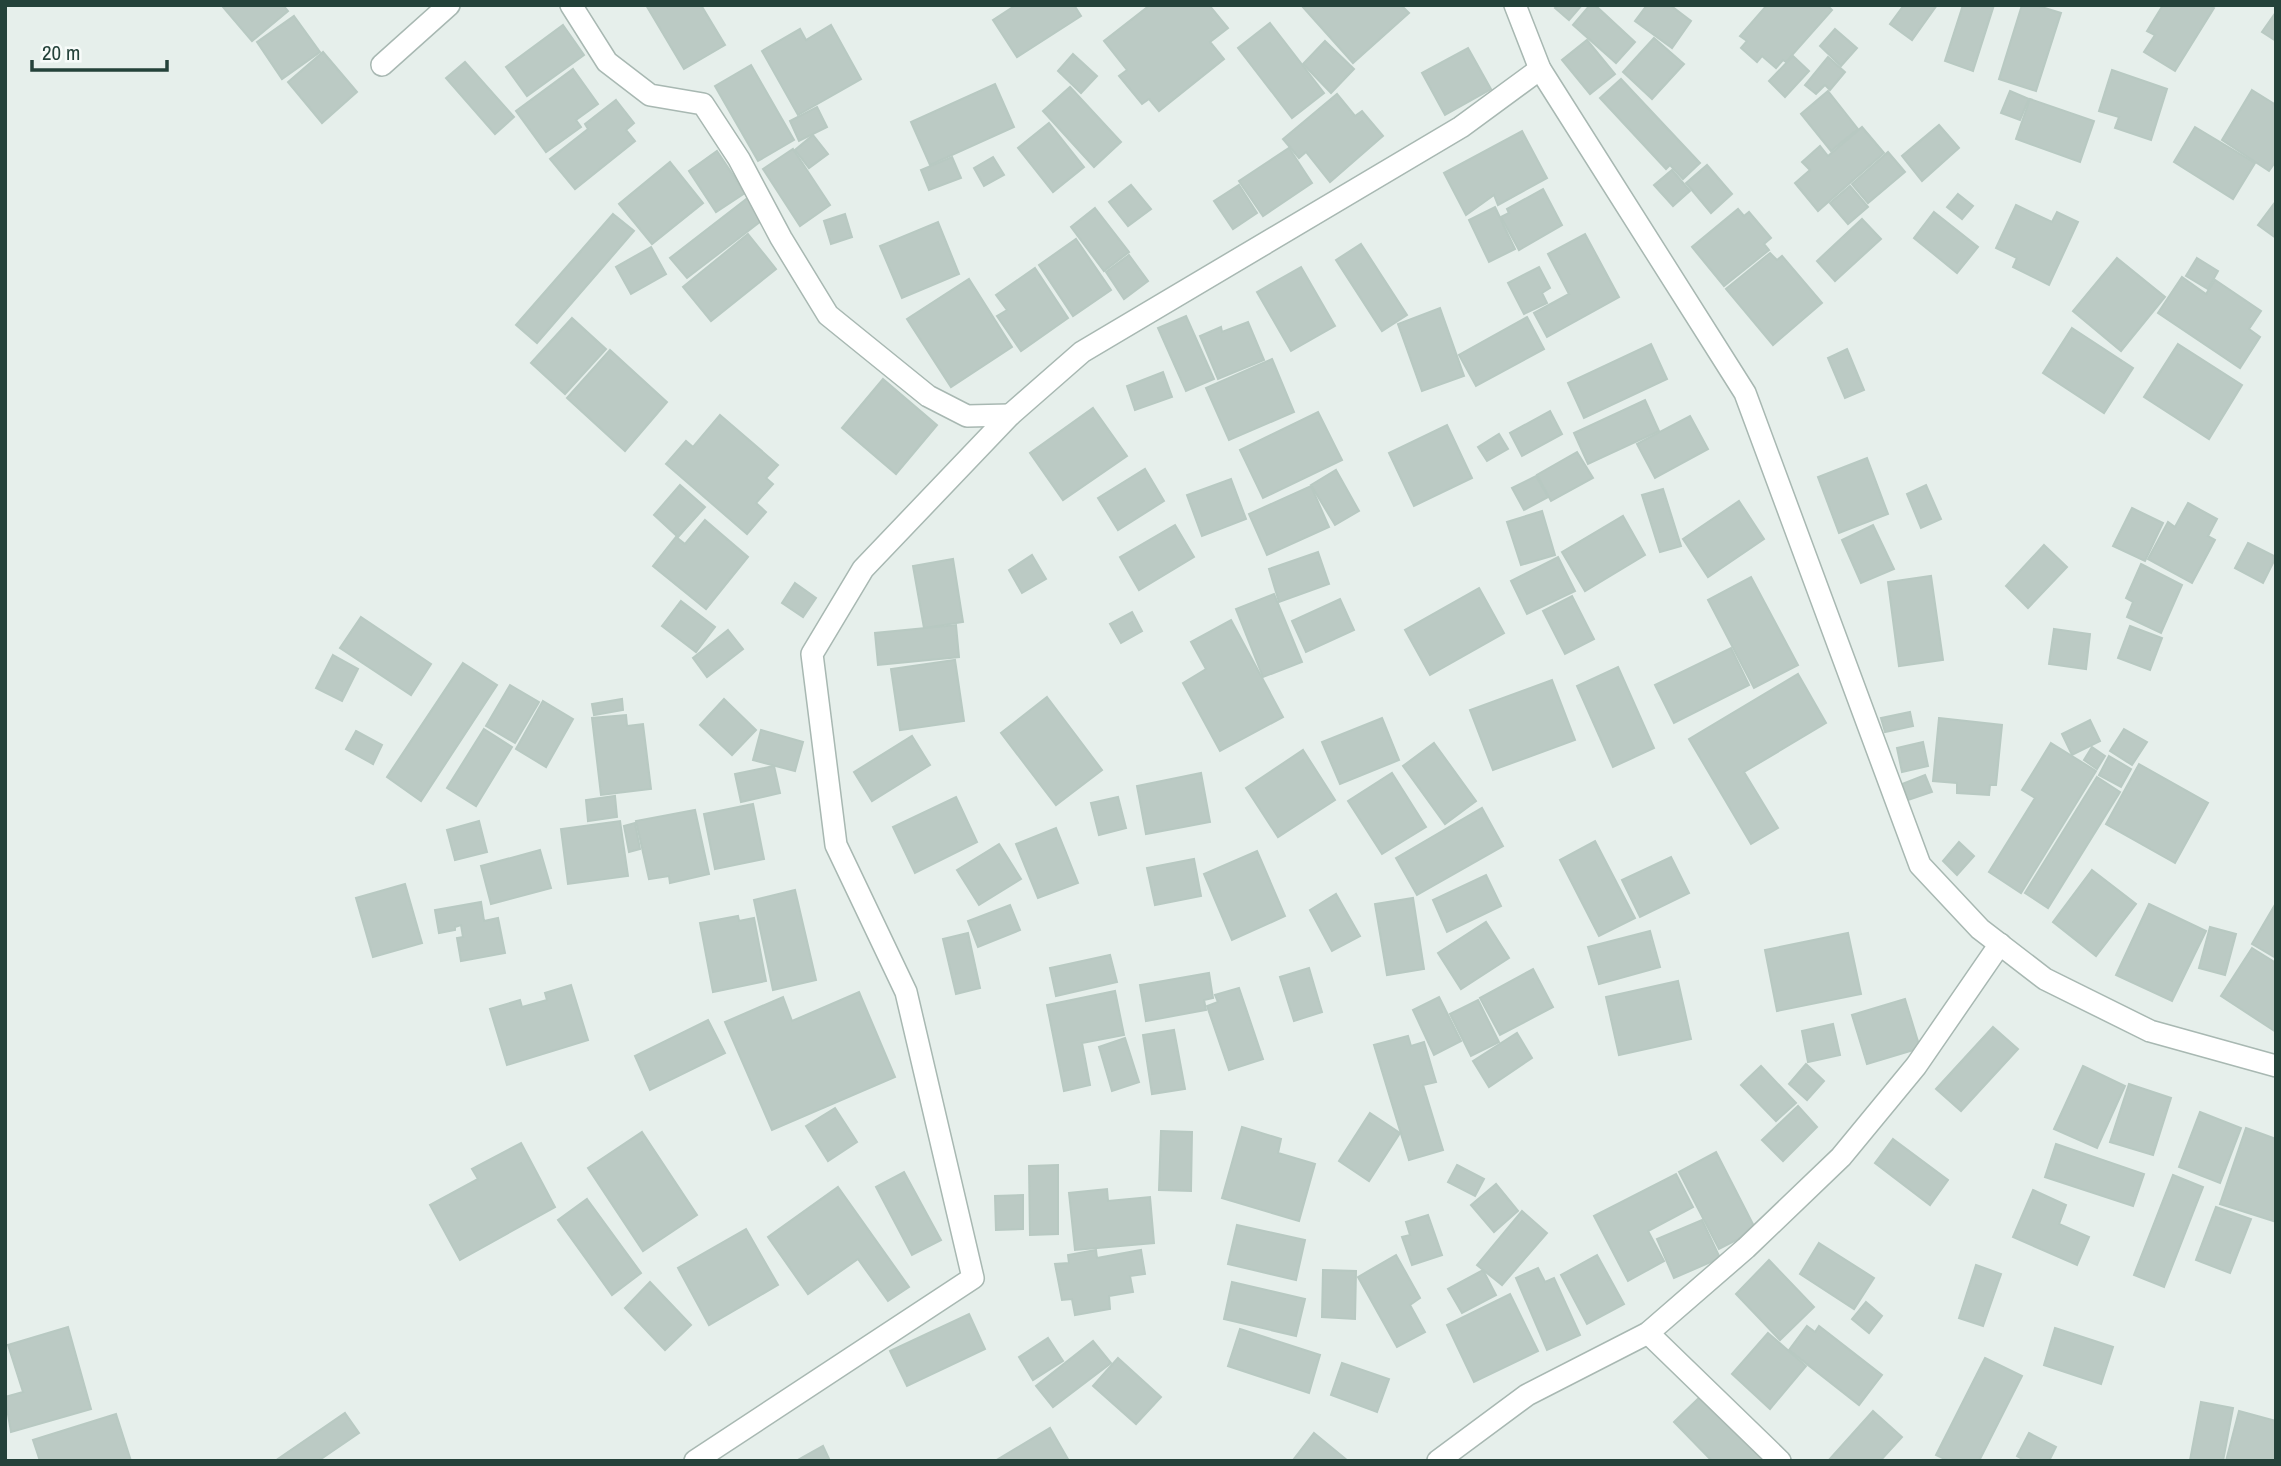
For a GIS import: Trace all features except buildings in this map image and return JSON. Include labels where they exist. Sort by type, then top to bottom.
[{"type":"street","points":[[382,65],[449,5]]},
{"type":"street","points":[[571,5],[607,62],[650,95],[703,104],[740,159],[781,238],[828,315],[928,396],[967,416],[1010,415]]},
{"type":"street","points":[[1515,5],[1540,68],[1745,393],[1920,864],[1980,929],[2045,979],[2150,1031],[2276,1066]]},
{"type":"street","points":[[695,1461],[973,1278],[906,992],[836,845],[812,654],[863,569],[1010,415],[1082,352],[1461,127],[1540,68]]},
{"type":"street","points":[[1438,1461],[1527,1395],[1648,1333],[1746,1248],[1841,1157],[1916,1066],[2000,944]]},
{"type":"street","points":[[1648,1333],[1780,1461]]}]
